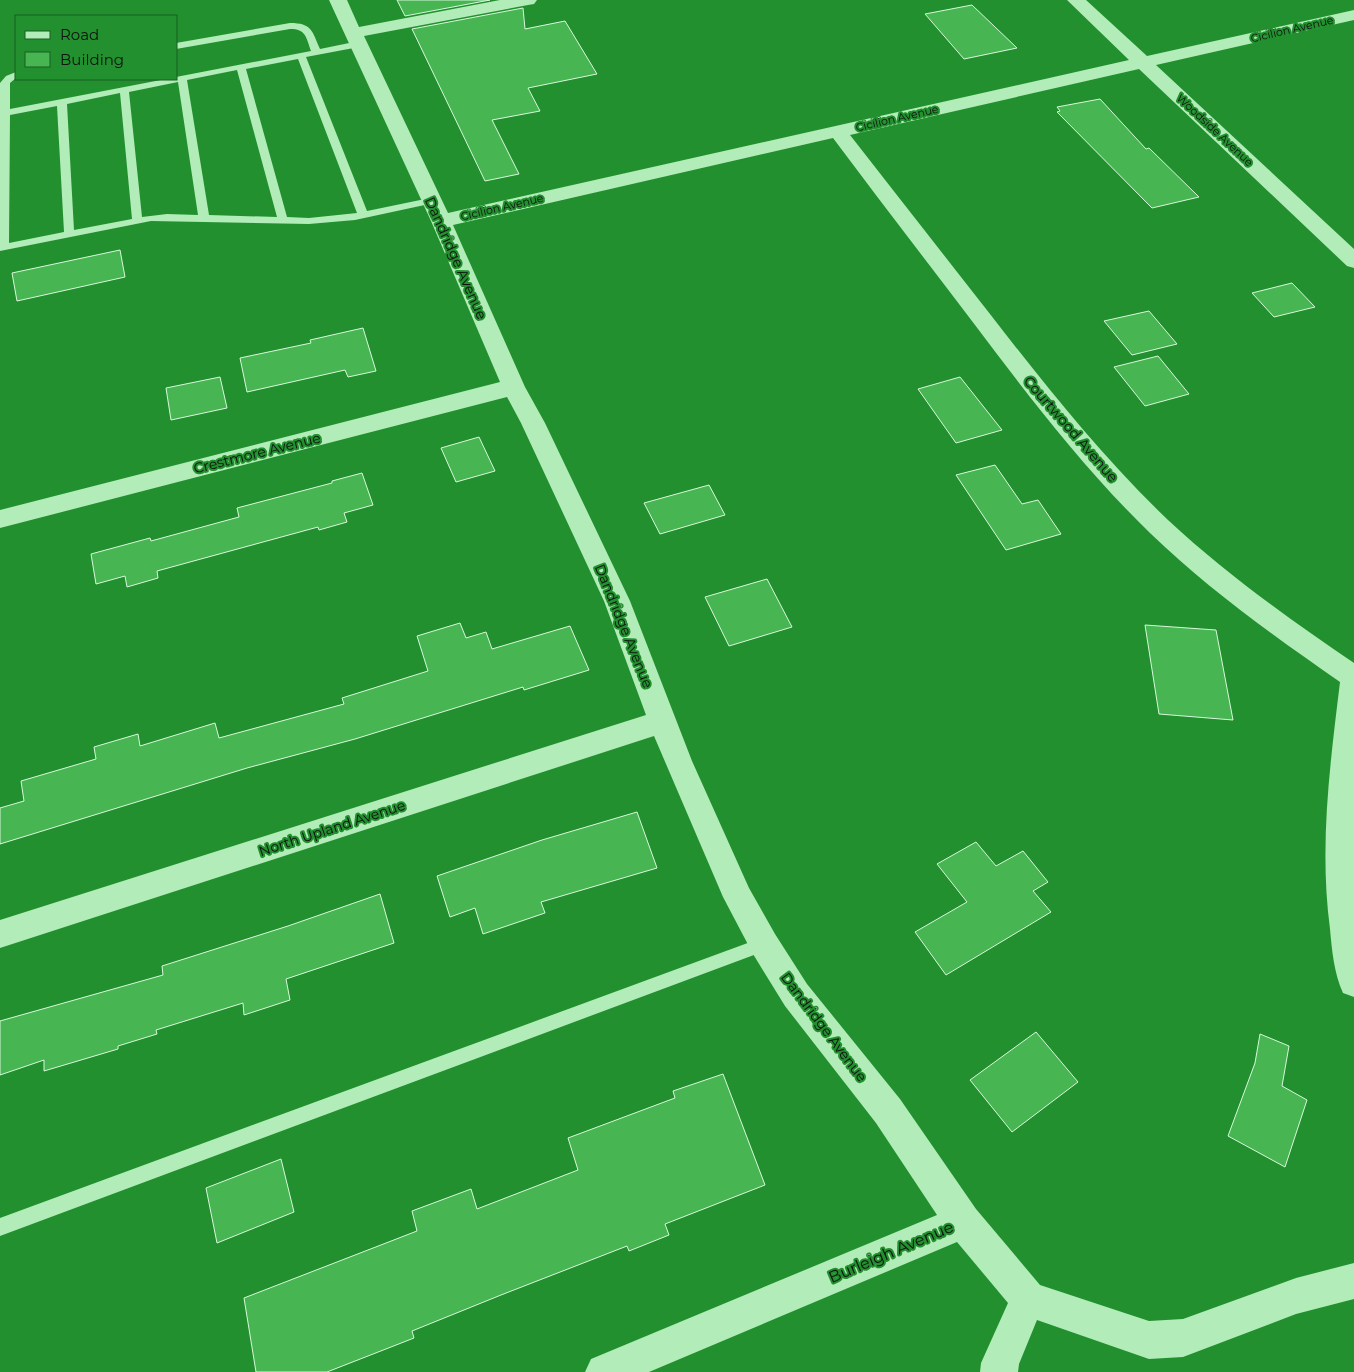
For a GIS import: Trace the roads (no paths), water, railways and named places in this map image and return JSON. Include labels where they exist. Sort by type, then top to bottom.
[{"type":"street","name":"Dandridge Avenue","points":[[338,0],[436,211],[513,387],[533,422],[617,601],[678,761],[738,897],[764,944],[796,995],[888,1111],[963,1222]]},
{"type":"street","points":[[357,39],[528,0]]},
{"type":"street","name":"Woodside Avenue","points":[[1076,0],[1354,261]]},
{"type":"street","name":"Cicilion Avenue","points":[[436,211],[838,132],[1354,15]]},
{"type":"street","name":"Courtwood Avenue","points":[[838,132],[1054,412],[1098,463],[1159,526],[1214,574],[1293,635],[1354,677]]},
{"type":"street","name":"Crestmore Avenue","points":[[0,519],[513,387]]},
{"type":"street","points":[[1354,682],[1340,820],[1342,897],[1354,982]]},
{"type":"street","name":"North Upland Avenue","points":[[0,934],[663,721]]},
{"type":"street","name":"Burleigh Avenue","points":[[604,1372],[963,1222],[1028,1299]]},
{"type":"street","points":[[999,1372],[1000,1363],[1028,1299],[1149,1340],[1183,1338],[1296,1296],[1354,1281]]},
{"type":"lane","points":[[178,46],[290,26],[302,26],[307,30],[317,52]]},
{"type":"lane","points":[[178,80],[301,56],[357,39]]},
{"type":"lane","points":[[301,56],[363,215]]},
{"type":"lane","points":[[241,67],[283,221]]},
{"type":"lane","points":[[15,75],[9,78],[5,83],[6,113],[3,124],[2,248],[137,221],[167,217],[283,221],[436,211]]},
{"type":"lane","points":[[182,79],[204,218]]},
{"type":"lane","points":[[6,113],[177,80]]},
{"type":"lane","points":[[124,90],[137,221]]},
{"type":"lane","points":[[62,102],[69,234]]},
{"type":"lane","points":[[0,1228],[764,944]]}]
